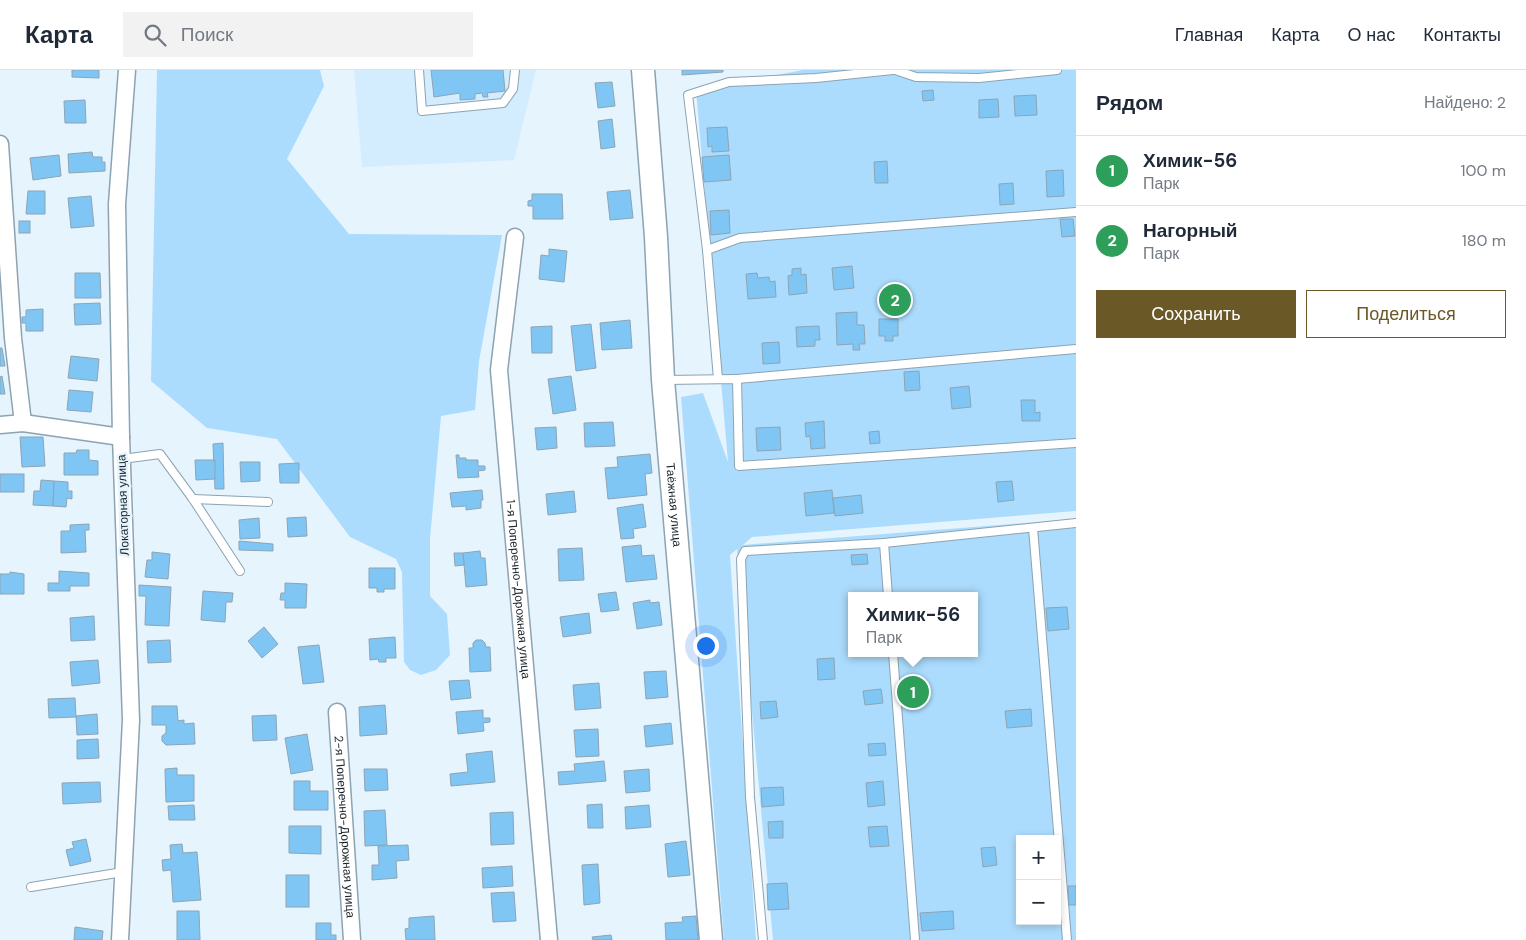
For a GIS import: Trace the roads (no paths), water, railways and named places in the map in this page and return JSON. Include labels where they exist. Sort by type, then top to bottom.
[{"type":"street","name":"Локаторная улица","points":[[120,940],[132,720],[121,437],[117,204],[127,70]]},
{"type":"street","name":"Таёжная улица","points":[[643,70],[656,237],[663,380],[711,940]]},
{"type":"street","points":[[0,144],[12,338],[23,422]]},
{"type":"street","name":"1-я Поперечно-Дорожная улица","points":[[515,238],[499,370],[548,940]]},
{"type":"street","points":[[0,426],[23,422],[121,437]]},
{"type":"street","name":"2-я Поперечно-Дорожная улица","points":[[337,712],[352,940]]},
{"type":"lane","points":[[420,70],[422,111],[503,103],[513,90],[515,70]]},
{"type":"lane","points":[[718,379],[707,250],[688,96],[729,82],[816,78],[894,70],[916,77],[979,78],[1057,70]]},
{"type":"lane","points":[[707,250],[740,238],[1076,212]]},
{"type":"lane","points":[[663,380],[736,379],[1076,350]]},
{"type":"lane","points":[[736,379],[739,466],[1076,443]]},
{"type":"lane","points":[[122,459],[160,454],[193,499],[240,571]]},
{"type":"lane","points":[[193,499],[268,502]]},
{"type":"lane","points":[[763,940],[750,797],[741,559],[746,551],[884,543],[1076,523]]},
{"type":"lane","points":[[1034,528],[1067,940]]},
{"type":"lane","points":[[884,543],[888,592]]},
{"type":"lane","points":[[893,657],[915,940]]},
{"type":"lane","points":[[31,887],[123,872]]},
{"type":"place","name":"Нагорный","points":[[895,300]]},
{"type":"place","name":"Химик-56","points":[[913,692]]}]
